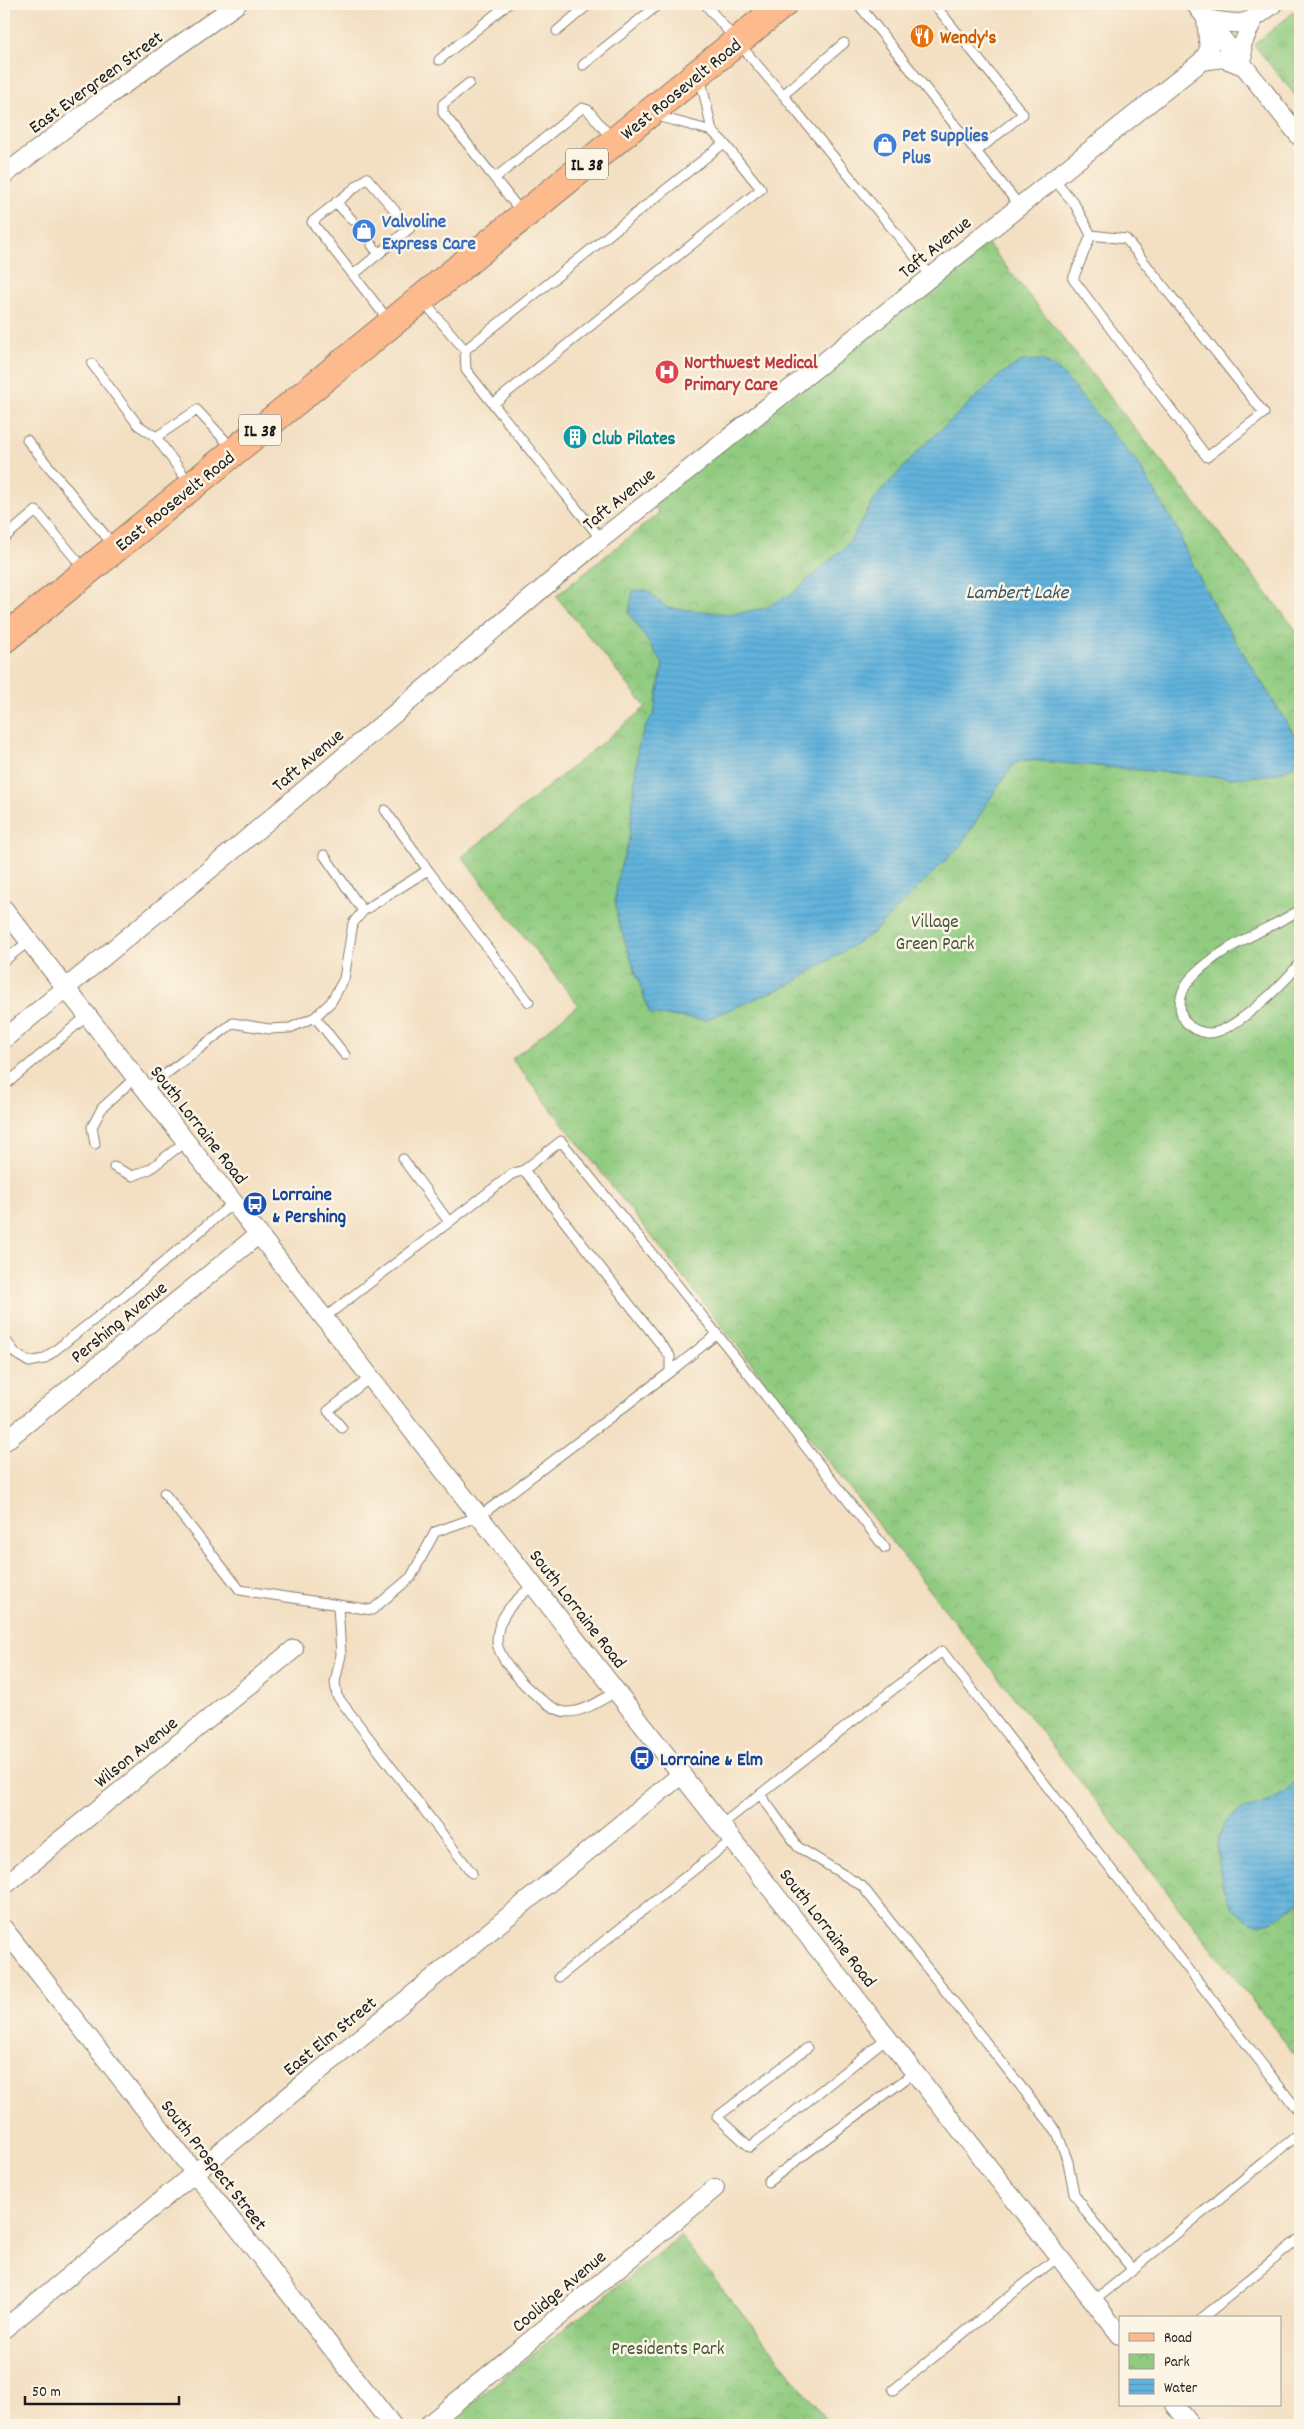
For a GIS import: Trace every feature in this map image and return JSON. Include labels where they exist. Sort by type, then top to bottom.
[{"type":"main road","name":"West Roosevelt Road","points":[[391,324],[783,4]]},
{"type":"main road","name":"East Roosevelt Road","points":[[4,639],[391,324]]},
{"type":"street","name":"East Evergreen Street","points":[[4,175],[105,98],[236,4]]},
{"type":"street","points":[[1195,4],[1300,137]]},
{"type":"street","points":[[1206,18],[1238,25],[1253,20],[1273,4]]},
{"type":"street","points":[[1202,61],[1209,50],[1206,18]]},
{"type":"street","points":[[1243,66],[1242,45],[1253,20]]},
{"type":"street","points":[[1202,61],[1223,58],[1243,66]]},
{"type":"street","name":"Taft Avenue","points":[[4,1039],[600,539],[1202,61]]},
{"type":"street","name":"South Lorraine Road","points":[[4,909],[67,987],[1119,2334]]},
{"type":"street","name":"Pershing Avenue","points":[[4,1442],[259,1234]]},
{"type":"street","name":"Wilson Avenue","points":[[4,1886],[294,1649]]},
{"type":"street","name":"East Elm Street","points":[[4,2330],[682,1774]]},
{"type":"street","name":"South Prospect Street","points":[[4,1929],[392,2425]]},
{"type":"street","name":"Coolidge Avenue","points":[[428,2425],[715,2188]]},
{"type":"street","points":[[1176,2406],[1191,2425]]},
{"type":"lane","points":[[439,60],[508,4]]},
{"type":"lane","points":[[556,31],[590,4]]},
{"type":"lane","points":[[583,65],[658,4]]},
{"type":"lane","points":[[705,4],[783,95],[931,276]]},
{"type":"lane","points":[[934,4],[1023,114],[976,152]]},
{"type":"lane","points":[[861,5],[1020,205]]},
{"type":"lane","points":[[783,95],[844,43]]},
{"type":"lane","points":[[700,72],[712,131]]},
{"type":"lane","points":[[468,83],[443,104],[443,113],[524,216]]},
{"type":"lane","points":[[494,178],[582,108],[588,110],[614,141]]},
{"type":"lane","points":[[493,404],[761,189],[712,131],[649,114]]},
{"type":"lane","points":[[465,350],[724,143]]},
{"type":"lane","points":[[353,275],[410,228],[367,178],[312,222],[353,275],[391,324]]},
{"type":"lane","points":[[1053,178],[1074,203],[1091,235],[1074,279],[1207,457],[1264,414],[1126,239],[1091,235]]},
{"type":"lane","points":[[336,202],[352,220]]},
{"type":"lane","points":[[372,245],[379,254]]},
{"type":"lane","points":[[421,299],[465,350],[466,370],[600,539]]},
{"type":"lane","points":[[92,364],[138,425],[156,437],[192,486]]},
{"type":"lane","points":[[156,437],[196,410],[235,450]]},
{"type":"lane","points":[[26,440],[116,548]]},
{"type":"lane","points":[[4,538],[36,511],[87,572]]},
{"type":"lane","points":[[385,810],[428,870],[529,1002]]},
{"type":"lane","points":[[324,855],[363,911]]},
{"type":"lane","points":[[95,1144],[92,1127],[102,1108],[233,1023],[269,1029],[290,1028],[315,1017],[331,1002],[344,979],[353,923],[363,911],[428,870]]},
{"type":"lane","points":[[1300,910],[1211,960],[1183,988],[1178,1000],[1180,1012],[1187,1023],[1208,1033],[1226,1029],[1272,993],[1300,962]]},
{"type":"lane","points":[[4,961],[29,941]]},
{"type":"lane","points":[[4,1086],[88,1015]]},
{"type":"lane","points":[[315,1017],[345,1055]]},
{"type":"lane","points":[[114,1167],[133,1176],[150,1169],[186,1141]]},
{"type":"lane","points":[[324,1318],[512,1174],[524,1170],[561,1141],[717,1334],[885,1548]]},
{"type":"lane","points":[[402,1159],[449,1222]]},
{"type":"lane","points":[[524,1170],[670,1356],[670,1372]]},
{"type":"lane","points":[[4,1338],[16,1354],[29,1362],[44,1358],[124,1296],[234,1202]]},
{"type":"lane","points":[[164,1493],[240,1590],[372,1610],[411,1577],[435,1532],[480,1516],[670,1372],[717,1334]]},
{"type":"lane","points":[[342,1428],[328,1411],[371,1377]]},
{"type":"lane","points":[[534,1585],[509,1607],[501,1622],[497,1643],[507,1665],[531,1692],[547,1704],[566,1712],[588,1707],[617,1691]]},
{"type":"lane","points":[[338,1605],[341,1655],[335,1682],[337,1696],[472,1873]]},
{"type":"lane","points":[[722,1825],[942,1651],[1300,2113]]},
{"type":"lane","points":[[760,1794],[798,1847],[862,1886],[1057,2132],[1068,2162],[1074,2193],[1085,2211],[1132,2269]]},
{"type":"lane","points":[[559,1977],[733,1839]]},
{"type":"lane","points":[[807,2048],[717,2117],[750,2147],[888,2037]]},
{"type":"lane","points":[[768,2182],[914,2072]]},
{"type":"lane","points":[[1094,2300],[1300,2133]]},
{"type":"lane","points":[[1204,2316],[1300,2238]]},
{"type":"lane","points":[[893,2390],[1059,2256]]},
{"type":"green space","points":[[1300,7],[1300,101],[1254,45]]},
{"type":"green space","name":"Village Green Park","points":[[980,234],[1300,635],[1300,2061],[512,1059],[578,1005],[462,857],[646,707],[556,596],[659,513],[651,503]]},
{"type":"green space","name":"Presidents Park","points":[[680,2236],[831,2425],[444,2425]]},
{"type":"water","name":"Lambert Lake","points":[[1042,360],[1059,370],[1139,465],[1180,534],[1182,543],[1215,608],[1300,744],[1300,757],[1291,768],[1270,775],[1230,778],[1028,760],[1015,763],[998,786],[961,845],[874,932],[791,984],[705,1020],[650,1014],[618,921],[615,899],[619,872],[629,840],[638,746],[646,726],[654,713],[663,664],[629,613],[633,591],[647,590],[667,608],[732,614],[765,608],[793,593],[848,544],[877,496],[921,448],[1000,375],[1022,361]]},
{"type":"water","points":[[1300,1777],[1300,1902],[1275,1919],[1260,1925],[1251,1922],[1239,1914],[1227,1897],[1219,1871],[1219,1839],[1222,1830],[1234,1814],[1274,1799]]},
{"type":"place","name":"Wendy's","points":[[922,36]]},
{"type":"place","name":"Pet Supplies Plus","points":[[885,145]]},
{"type":"place","name":"Valvoline Express Care","points":[[364,231]]},
{"type":"place","name":"Northwest Medical Primary Care","points":[[667,372]]},
{"type":"place","name":"Club Pilates","points":[[575,437]]},
{"type":"place","name":"Lorraine & Pershing","points":[[255,1204]]},
{"type":"place","name":"Lorraine & Elm","points":[[642,1758]]}]
